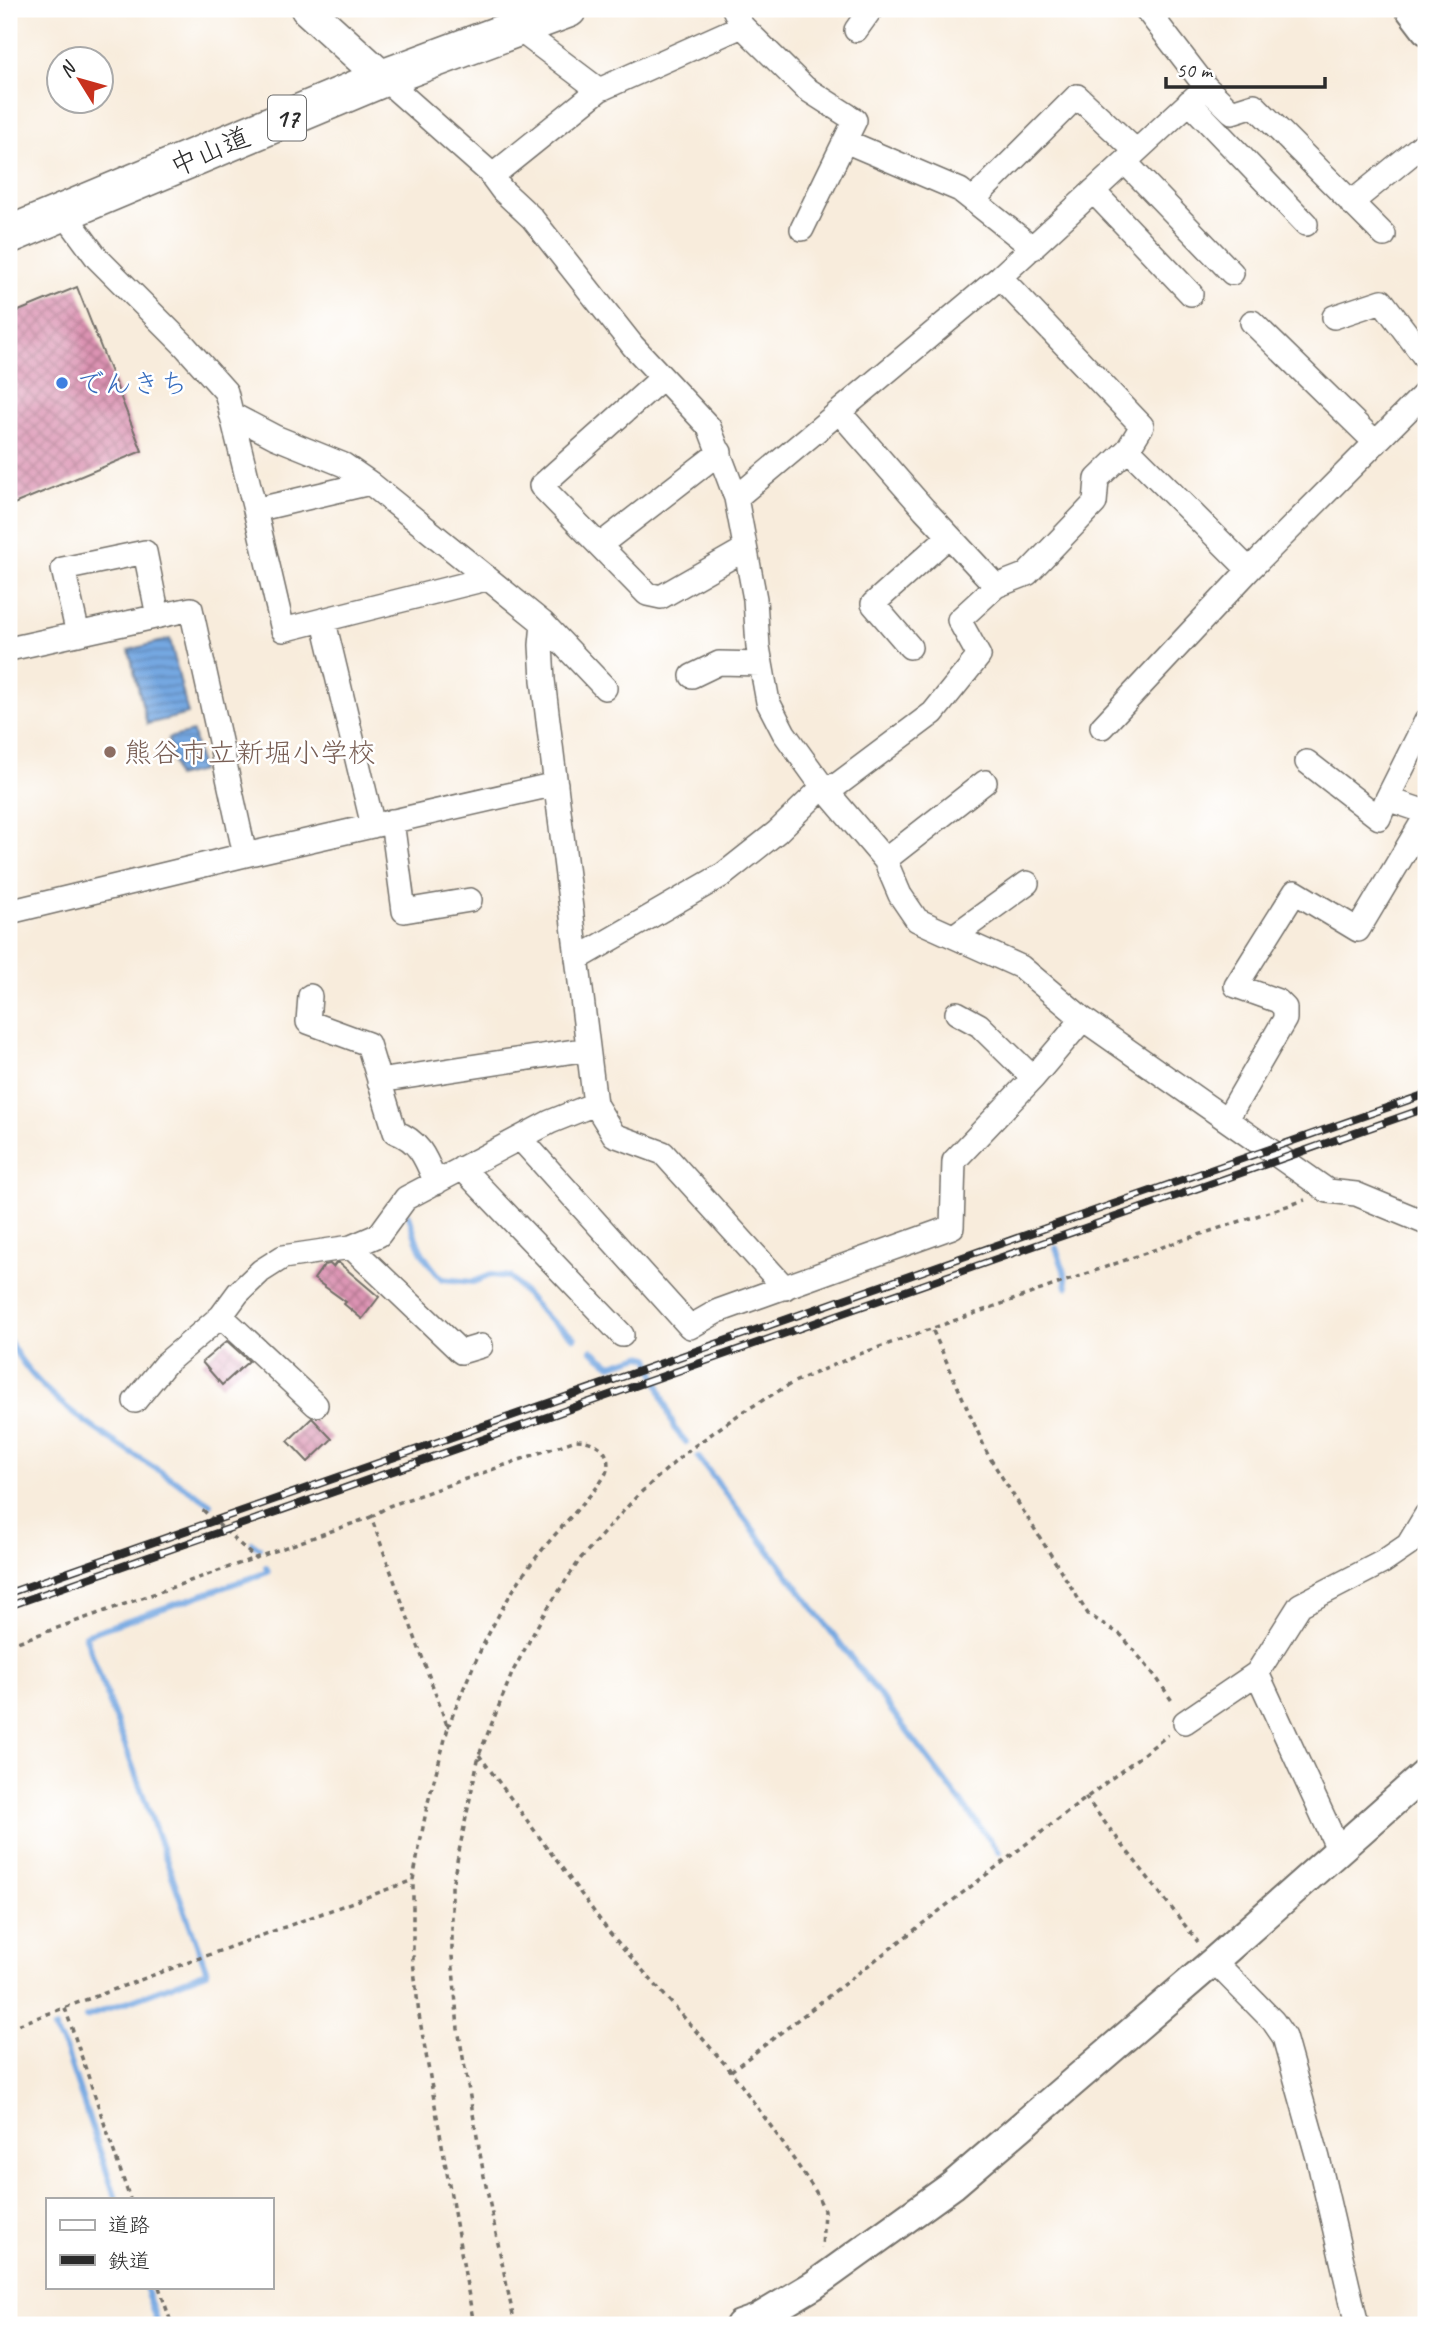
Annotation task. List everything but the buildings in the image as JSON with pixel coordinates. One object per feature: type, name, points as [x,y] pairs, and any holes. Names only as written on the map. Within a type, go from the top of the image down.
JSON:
[{"type":"highway","name":"中山道","points":[[14,225],[63,212],[383,78],[568,9]]},
{"type":"main road","points":[[307,9],[383,78]]},
{"type":"street","points":[[856,30],[872,9]]},
{"type":"street","points":[[1146,9],[1198,95],[1306,224]]},
{"type":"street","points":[[1410,9],[1426,30]]},
{"type":"street","points":[[492,176],[599,90],[738,18],[804,88],[855,120],[802,229]]},
{"type":"street","points":[[517,28],[599,90]]},
{"type":"street","points":[[383,78],[492,176],[502,190],[531,218],[607,315],[662,378],[709,426],[736,498],[755,599],[761,664],[768,702],[785,733],[823,787],[885,860],[900,895],[917,920],[1021,967],[1083,1019],[1328,1191],[1356,1194],[1426,1223]]},
{"type":"street","points":[[736,498],[1000,277],[1198,95]]},
{"type":"street","points":[[1198,95],[1232,113],[1254,105],[1384,235]]},
{"type":"street","points":[[973,200],[1076,96],[1232,273]]},
{"type":"street","points":[[845,141],[960,190],[1032,248]]},
{"type":"street","points":[[1352,203],[1426,142]]},
{"type":"street","points":[[1093,191],[1191,294]]},
{"type":"street","points":[[63,212],[97,258],[184,345],[226,392],[283,631],[486,579]]},
{"type":"street","points":[[577,959],[724,874],[778,832],[823,787],[837,785],[933,713],[979,656],[959,620],[996,586],[1027,574],[1095,503],[1097,479],[1128,449],[1142,426],[1000,277]]},
{"type":"street","points":[[1334,317],[1382,301],[1426,359]]},
{"type":"street","points":[[1252,321],[1376,443]]},
{"type":"street","points":[[662,378],[541,486],[647,594],[661,597],[745,549]]},
{"type":"street","points":[[1102,727],[1249,570],[1426,393]]},
{"type":"street","points":[[839,412],[996,586]]},
{"type":"street","points":[[231,414],[275,437],[344,465],[370,483],[543,623],[605,688]]},
{"type":"street","points":[[1128,449],[1249,570]]},
{"type":"street","points":[[600,545],[720,452]]},
{"type":"street","points":[[255,510],[370,483]]},
{"type":"street","points":[[910,647],[873,604],[949,536]]},
{"type":"street","points":[[78,634],[63,569],[145,552],[158,616]]},
{"type":"street","points":[[9,649],[191,609],[245,855]]},
{"type":"street","points":[[324,622],[382,823],[404,911],[470,900]]},
{"type":"street","points":[[543,623],[543,680],[595,1104],[614,1135],[663,1153],[785,1288]]},
{"type":"street","points":[[692,676],[719,663],[761,664]]},
{"type":"street","points":[[1307,762],[1379,818],[1426,722]]},
{"type":"street","points":[[885,860],[985,782]]},
{"type":"street","points":[[9,912],[556,784]]},
{"type":"street","points":[[1227,1119],[1285,1019],[1285,1008],[1278,1000],[1237,986],[1295,892],[1358,930],[1426,814],[1387,799]]},
{"type":"street","points":[[954,936],[1027,883]]},
{"type":"street","points":[[310,996],[308,1023],[368,1044],[395,1132],[408,1137],[422,1151],[436,1182]]},
{"type":"street","points":[[957,1013],[979,1026],[1033,1078]]},
{"type":"street","points":[[520,1138],[690,1327],[718,1311],[952,1227],[954,1161],[1033,1078],[1083,1019]]},
{"type":"street","points":[[379,1081],[588,1049]]},
{"type":"street","points":[[135,1401],[165,1364],[221,1316],[238,1293],[261,1271],[283,1257],[351,1247],[379,1235],[406,1198],[550,1122],[595,1104]]},
{"type":"street","points":[[462,1168],[622,1335]]},
{"type":"street","points":[[351,1247],[461,1352],[481,1346]]},
{"type":"street","points":[[221,1316],[316,1405]]},
{"type":"street","points":[[1185,1722],[1257,1673],[1300,1605],[1383,1562],[1408,1545],[1426,1515]]},
{"type":"street","points":[[1257,1673],[1339,1851]]},
{"type":"street","points":[[740,2325],[757,2319],[814,2285],[953,2185],[1426,1773]]},
{"type":"street","points":[[1213,1961],[1273,2021],[1284,2037],[1318,2158],[1357,2325]]},
{"type":"path","points":[[515,2325],[484,2176],[458,2029],[452,1956],[452,1885],[479,1755],[513,1671],[545,1612],[581,1558],[639,1495],[685,1452],[741,1413],[794,1382],[857,1355],[1328,1191]]},
{"type":"path","points":[[732,2071],[1185,1722],[1156,1676],[1121,1635],[1088,1614],[988,1455],[933,1330]]},
{"type":"path","points":[[9,1645],[371,1517],[389,1506],[576,1440],[590,1440],[601,1448],[606,1457],[607,1470],[599,1485],[520,1579],[469,1673],[448,1728],[427,1806],[413,1880],[413,1960],[419,2015],[474,2325]]},
{"type":"path","points":[[203,1510],[255,1558]]},
{"type":"path","points":[[371,1517],[448,1728]]},
{"type":"path","points":[[479,1755],[609,1932],[732,2071],[816,2192],[824,2210],[822,2262],[814,2285]]},
{"type":"path","points":[[1085,1797],[1213,1961]]},
{"type":"path","points":[[9,2028],[413,1880]]},
{"type":"path","points":[[65,2008],[130,2198]]},
{"type":"path","points":[[159,2288],[172,2325]]},
{"type":"water","points":[[170,639],[188,714],[147,724],[129,650]]},
{"type":"water","points":[[193,732],[201,771],[176,777],[168,738]]},
{"type":"waterway","points":[[409,1215],[421,1250],[442,1279],[473,1282],[491,1275],[510,1277],[547,1318],[575,1338]]},
{"type":"waterway","points":[[1056,1248],[1067,1287]]},
{"type":"waterway","points":[[9,1340],[25,1366],[71,1411],[210,1504]]},
{"type":"waterway","points":[[591,1350],[611,1365],[641,1356],[649,1358],[674,1428],[686,1442]]},
{"type":"waterway","points":[[698,1457],[999,1852]]},
{"type":"waterway","points":[[252,1543],[259,1548]]},
{"type":"waterway","points":[[86,2017],[207,1972],[85,1635],[268,1572],[266,1567]]},
{"type":"waterway","points":[[56,2028],[53,2029],[65,2048],[116,2198]]},
{"type":"waterway","points":[[145,2288],[158,2325]]},
{"type":"railway","points":[[9,1593],[1426,1094]]},
{"type":"railway","points":[[9,1606],[1426,1108]]},
{"type":"place","name":"でんきち","points":[[62,383]]},
{"type":"place","name":"熊谷市立新堀小学校","points":[[110,752]]}]
